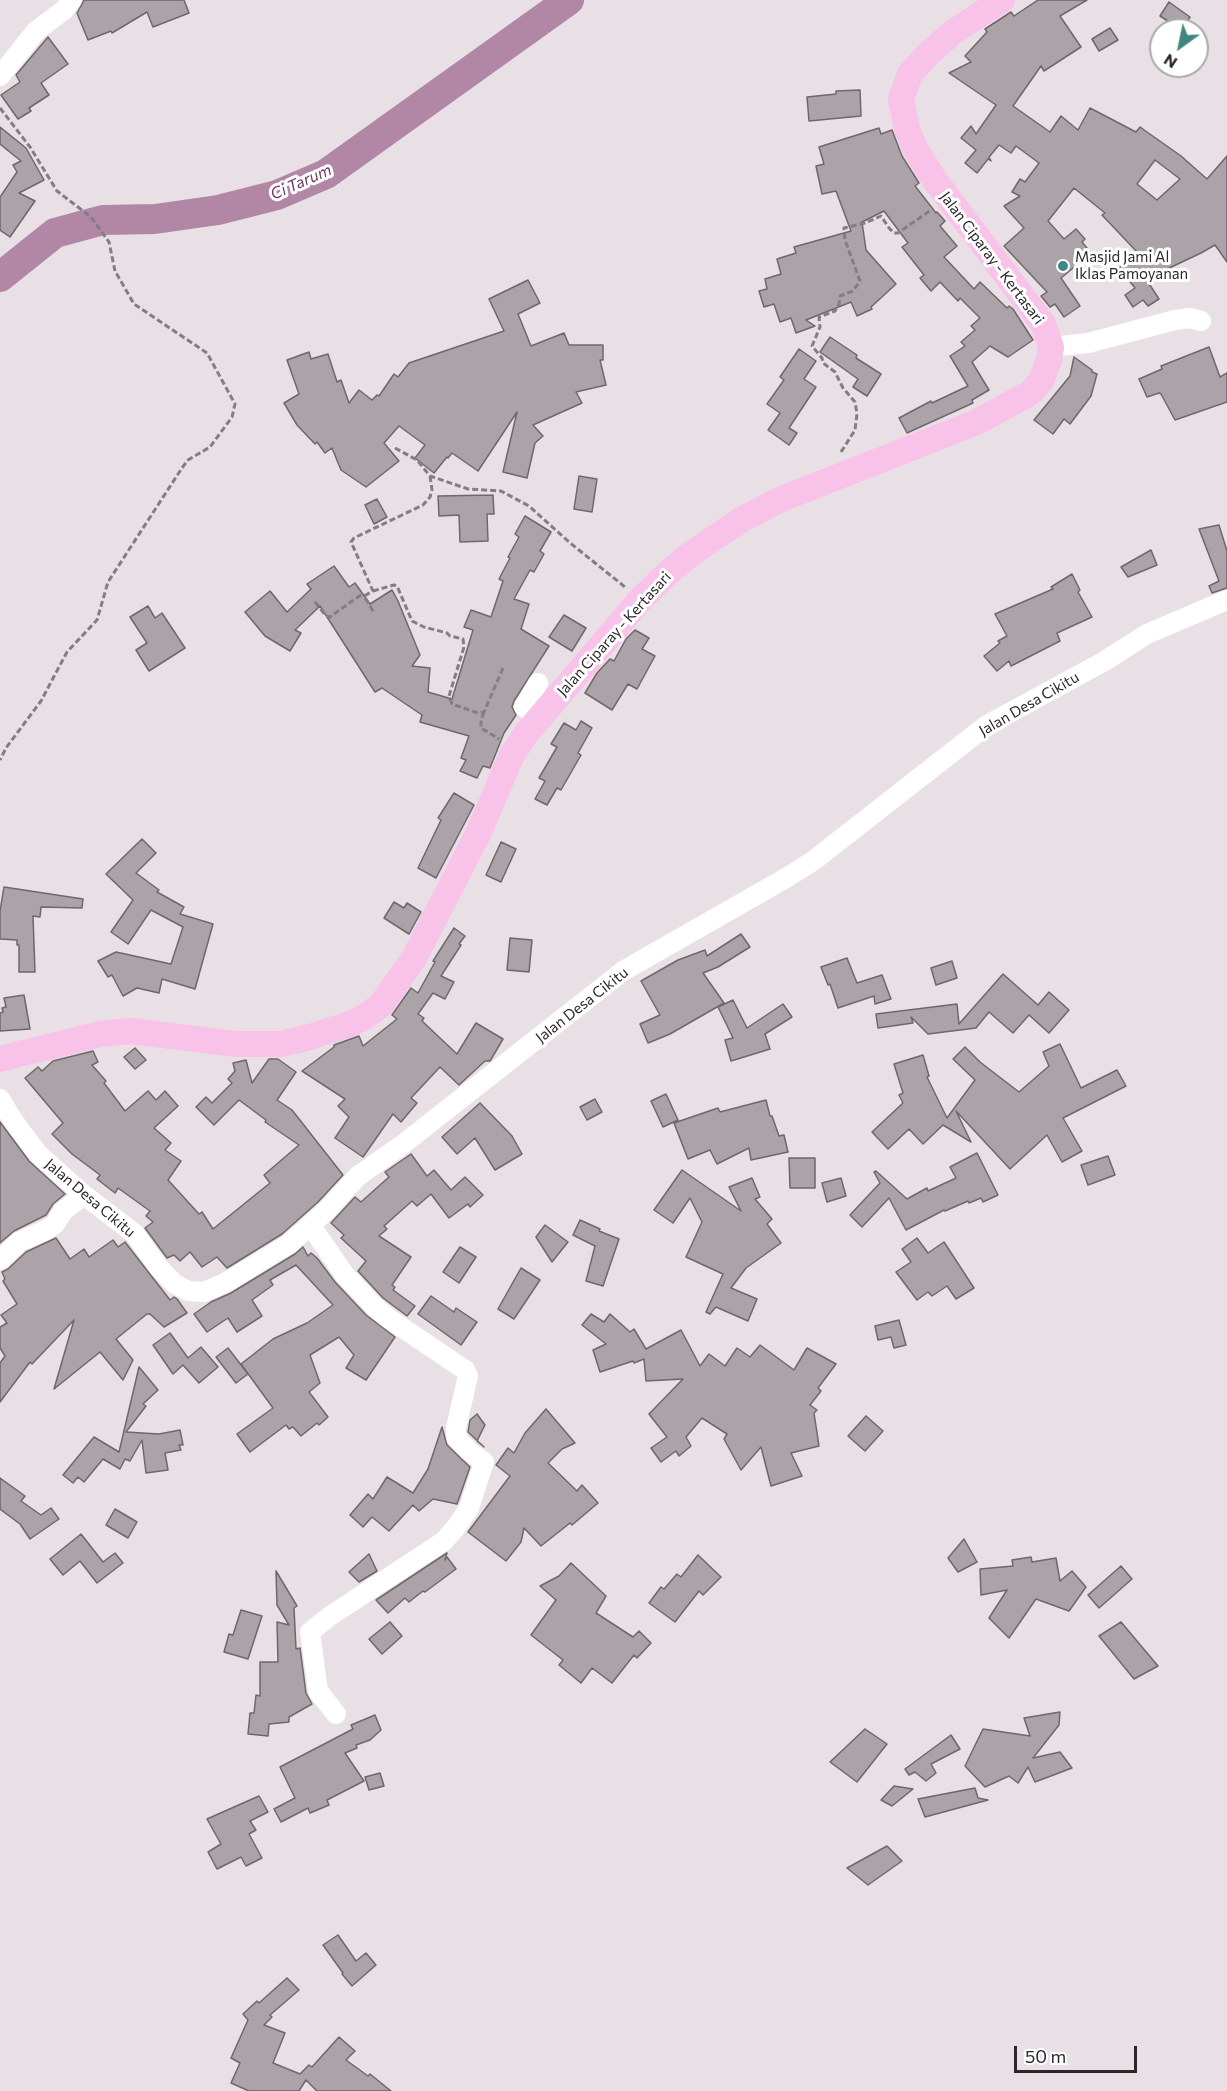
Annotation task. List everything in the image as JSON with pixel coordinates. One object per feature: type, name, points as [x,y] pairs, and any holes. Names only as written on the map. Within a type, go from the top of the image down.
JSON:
[{"type":"main road","name":"Jalan Ciparay - Kertasari","points":[[0,1059],[100,1034],[130,1031],[236,1044],[281,1044],[310,1037],[363,1018],[381,1005],[414,958],[479,832],[511,757],[538,718],[640,600],[688,556],[741,520],[779,500],[977,422],[1030,393],[1047,370],[1051,347],[1043,324],[948,200],[916,150],[907,129],[901,99],[910,74],[928,54],[952,33],[1002,0]]},
{"type":"street","points":[[0,76],[36,31],[64,10],[72,0]]},
{"type":"street","points":[[1051,347],[1088,343],[1183,319],[1201,321]]},
{"type":"street","name":"Jalan Desa Cikitu","points":[[0,1099],[38,1154],[84,1195],[135,1234],[159,1268],[175,1284],[188,1291],[204,1292],[267,1259],[289,1244],[311,1226],[358,1176],[623,972],[813,861],[987,725],[1103,662],[1146,634],[1227,600]]},
{"type":"street","points":[[538,683],[524,707],[538,718]]},
{"type":"street","points":[[0,1260],[19,1242],[55,1224],[63,1211],[84,1195]]},
{"type":"street","points":[[311,1226],[344,1274],[375,1307],[465,1370],[468,1376],[456,1437],[484,1462],[469,1508],[444,1541],[330,1616],[310,1632],[318,1691],[336,1714]]},
{"type":"path","points":[[0,108],[30,147],[57,191],[91,217],[109,242],[115,272],[130,298],[141,310],[207,353],[233,396],[235,410],[210,447],[188,460],[182,468],[108,582],[97,620],[67,652],[41,701],[6,748],[0,760]]},
{"type":"path","points":[[838,457],[855,430],[857,414],[855,402],[843,388],[835,372],[823,363],[822,358],[812,346],[820,327],[819,317],[835,310],[840,296],[853,291],[860,281],[845,240],[844,228],[881,216],[894,233],[898,233],[948,200]]},
{"type":"path","points":[[373,591],[351,542],[354,538],[423,505],[430,497],[432,490],[430,476],[417,460],[395,448]]},
{"type":"path","points":[[430,476],[468,489],[501,491],[529,506],[640,600]]},
{"type":"path","points":[[315,602],[326,616],[330,617],[361,595],[397,586],[412,621],[463,639],[464,647],[450,696],[452,704],[478,713],[484,712]]},
{"type":"path","points":[[364,596],[372,610]]},
{"type":"path","points":[[495,737],[481,728],[481,720],[503,668]]},
{"type":"building","points":[[84,0],[184,0],[189,13],[153,27],[147,12],[112,33],[111,31],[88,40],[77,13]]},
{"type":"building","points":[[1038,0],[1087,0],[1060,16],[1081,47],[1044,71],[1041,66],[1013,106],[1050,132],[1061,116],[1078,130],[1090,108],[1136,132],[1140,127],[1181,156],[1207,179],[1227,156],[1227,262],[1215,245],[1146,279],[1159,299],[1148,306],[1143,300],[1133,307],[1125,295],[1135,288],[1119,268],[1138,253],[1102,215],[1105,213],[1074,188],[1048,221],[1064,239],[1076,229],[1085,239],[1082,242],[1091,253],[1061,278],[1080,306],[1064,317],[1055,304],[1050,307],[1041,296],[1047,292],[1004,246],[1024,228],[1004,206],[1020,196],[1012,192],[1020,179],[1025,182],[1039,163],[1016,146],[1011,153],[999,145],[989,157],[991,161],[988,159],[977,173],[965,163],[976,150],[961,138],[971,126],[976,134],[996,105],[949,73],[971,62],[965,56],[987,32],[985,29],[1011,12],[1014,16]],"holes":[[[1155,160],[1180,179],[1157,200],[1137,184]]]},
{"type":"building","points":[[1169,2],[1190,17],[1163,18],[1160,16]]},
{"type":"building","points":[[1110,28],[1118,40],[1099,51],[1092,39]]},
{"type":"building","points":[[48,37],[68,64],[41,83],[49,95],[29,108],[31,111],[18,119],[1,95],[20,82],[16,75]]},
{"type":"building","points":[[860,90],[861,116],[809,121],[807,97],[836,94],[836,91]]},
{"type":"building","points":[[0,127],[26,148],[44,180],[19,193],[35,201],[10,237],[0,230],[0,197],[17,172],[13,165],[21,161],[0,144]]},
{"type":"building","points":[[879,128],[881,134],[892,130],[902,156],[919,183],[915,186],[945,221],[940,226],[957,246],[944,257],[974,289],[980,282],[1007,308],[1009,306],[1013,309],[1033,340],[1008,357],[990,346],[972,362],[989,390],[972,400],[973,403],[907,433],[899,418],[931,401],[932,403],[968,386],[950,356],[965,346],[961,342],[975,330],[971,326],[980,318],[960,298],[958,301],[940,282],[931,291],[920,278],[924,275],[902,247],[908,243],[884,211],[862,222],[866,250],[896,284],[871,307],[872,309],[857,316],[851,302],[806,320],[815,326],[796,333],[791,318],[780,322],[774,304],[764,307],[759,291],[767,289],[765,279],[781,274],[777,259],[796,253],[794,247],[851,231],[836,191],[822,194],[816,166],[824,164],[819,147]]},
{"type":"building","points":[[528,280],[540,303],[518,314],[531,346],[564,333],[569,345],[603,345],[603,360],[600,360],[606,385],[576,392],[582,403],[533,425],[543,436],[535,443],[527,478],[503,472],[517,412],[478,471],[452,453],[434,473],[415,458],[425,445],[399,426],[384,443],[399,461],[366,487],[341,470],[332,448],[325,453],[317,442],[315,444],[297,425],[284,403],[299,394],[287,360],[309,352],[311,359],[328,354],[337,382],[341,380],[349,403],[359,390],[372,400],[377,395],[379,396],[394,374],[398,377],[409,363],[504,331],[489,299]]},
{"type":"building","points":[[830,337],[881,374],[867,396],[853,387],[858,379],[820,352]]},
{"type":"building","points":[[1209,347],[1220,377],[1227,373],[1227,402],[1175,420],[1161,394],[1147,397],[1139,379],[1162,369],[1161,366]]},
{"type":"building","points":[[799,349],[816,361],[804,379],[816,387],[789,428],[797,433],[789,445],[768,430],[780,413],[767,404],[784,380],[780,377]]},
{"type":"building","points":[[1074,357],[1097,374],[1091,396],[1070,424],[1064,419],[1053,434],[1034,420],[1070,376]]},
{"type":"building","points":[[579,476],[597,479],[592,512],[574,509]]},
{"type":"building","points":[[493,495],[494,514],[487,514],[488,541],[460,542],[459,515],[439,516],[438,496]]},
{"type":"building","points":[[377,499],[387,517],[374,524],[365,505]]},
{"type":"building","points":[[525,516],[551,532],[540,551],[544,554],[534,572],[530,570],[514,599],[529,604],[521,629],[549,646],[514,701],[512,707],[516,715],[504,733],[490,768],[483,766],[477,778],[460,771],[466,760],[461,758],[469,736],[420,722],[422,715],[382,688],[375,692],[320,606],[295,630],[301,633],[290,651],[265,636],[245,612],[270,591],[287,612],[311,589],[307,584],[334,566],[349,587],[355,583],[370,604],[392,590],[420,655],[412,666],[430,668],[428,692],[452,699],[473,630],[464,627],[471,610],[491,617],[503,581],[499,579],[519,537],[515,534]]},
{"type":"building","points":[[1219,525],[1227,551],[1227,588],[1212,593],[1209,586],[1219,581],[1199,529]]},
{"type":"building","points":[[1151,550],[1157,565],[1128,577],[1121,567]]},
{"type":"building","points":[[1072,574],[1080,590],[1078,592],[1092,617],[1057,633],[1060,641],[1011,666],[1009,661],[997,671],[984,656],[1000,643],[998,641],[1007,636],[995,614],[1053,589],[1051,587]]},
{"type":"building","points":[[148,606],[155,618],[162,613],[185,648],[149,671],[136,650],[147,643],[130,617]]},
{"type":"building","points":[[564,615],[586,628],[572,651],[549,637]]},
{"type":"building","points":[[635,630],[649,638],[642,649],[655,656],[637,689],[628,684],[612,710],[585,693],[597,673],[610,659],[614,661],[626,639]]},
{"type":"building","points":[[581,721],[592,728],[578,753],[581,755],[561,790],[557,788],[547,805],[535,799],[545,781],[539,778],[557,747],[551,744],[564,723],[576,730]]},
{"type":"building","points":[[454,793],[474,805],[436,878],[418,868],[441,820],[438,818]]},
{"type":"building","points":[[142,839],[156,853],[136,873],[159,890],[157,892],[184,907],[180,914],[213,924],[195,989],[162,979],[159,993],[137,988],[123,996],[112,975],[108,977],[98,961],[116,952],[171,964],[183,927],[151,910],[128,944],[111,932],[133,900],[106,874]]},
{"type":"building","points":[[501,842],[516,849],[501,882],[486,875]]},
{"type":"building","points":[[4,887],[83,899],[82,908],[41,907],[40,917],[33,916],[35,972],[19,972],[17,940],[0,939],[0,911]]},
{"type":"building","points":[[394,902],[404,908],[407,903],[421,912],[409,934],[384,918]]},
{"type":"building","points":[[454,928],[465,936],[441,976],[454,982],[445,999],[433,993],[418,1014],[424,1018],[422,1021],[457,1054],[476,1023],[503,1039],[490,1061],[485,1061],[459,1085],[440,1067],[411,1098],[417,1103],[401,1122],[393,1114],[363,1157],[335,1138],[349,1117],[338,1106],[345,1099],[302,1071],[334,1045],[359,1036],[363,1046],[397,1019],[392,1015],[411,988],[418,993],[435,962],[433,961]]},
{"type":"building","points":[[741,934],[750,947],[718,967],[703,973],[724,1003],[670,1034],[648,1043],[640,1024],[660,1015],[641,981],[678,960],[705,950],[707,956]]},
{"type":"building","points":[[510,938],[532,940],[529,972],[507,970]]},
{"type":"building","points":[[847,958],[857,983],[882,975],[891,999],[875,1004],[874,996],[838,1008],[830,984],[828,985],[821,967]]},
{"type":"building","points":[[952,961],[957,978],[936,985],[931,968]]},
{"type":"building","points":[[1003,974],[1038,1005],[1049,992],[1069,1010],[1049,1033],[1029,1015],[1013,1033],[989,1012],[976,1028],[928,1034],[911,1017],[913,1023],[878,1028],[876,1014],[957,1004],[959,1024]]},
{"type":"building","points":[[24,995],[30,1029],[0,1031],[0,1013],[3,1012],[2,1008],[6,1007],[4,998]]},
{"type":"building","points":[[733,1000],[747,1028],[783,1004],[792,1017],[765,1034],[770,1049],[731,1061],[725,1040],[733,1038],[718,1007]]},
{"type":"building","points":[[1060,1044],[1081,1088],[1117,1070],[1126,1086],[1063,1118],[1082,1151],[1062,1162],[1047,1135],[1010,1169],[956,1111],[971,1142],[943,1125],[923,1144],[909,1129],[888,1149],[872,1132],[903,1103],[899,1095],[903,1093],[894,1064],[923,1055],[929,1076],[927,1077],[947,1118],[975,1080],[953,1059],[965,1047],[980,1062],[1019,1092],[1049,1066],[1043,1052]]},
{"type":"building","points":[[135,1048],[146,1060],[135,1069],[124,1057]]},
{"type":"building","points":[[93,1051],[98,1062],[92,1065],[106,1081],[104,1083],[125,1111],[148,1091],[156,1100],[165,1091],[178,1106],[154,1128],[171,1143],[165,1150],[181,1161],[168,1180],[199,1214],[202,1212],[213,1229],[270,1183],[264,1175],[299,1145],[265,1122],[266,1120],[239,1100],[214,1125],[196,1107],[206,1097],[212,1103],[232,1083],[228,1079],[235,1071],[233,1063],[246,1060],[252,1083],[269,1059],[278,1059],[296,1072],[277,1100],[292,1110],[343,1175],[318,1202],[282,1234],[227,1268],[217,1257],[202,1267],[190,1252],[180,1261],[174,1255],[167,1258],[145,1228],[153,1222],[146,1216],[150,1211],[118,1188],[115,1193],[97,1179],[100,1175],[72,1154],[52,1134],[63,1123],[25,1078],[38,1067],[42,1071],[53,1061]]},
{"type":"building","points":[[666,1094],[678,1120],[663,1127],[651,1101]]},
{"type":"building","points":[[595,1099],[602,1112],[587,1120],[580,1107]]},
{"type":"building","points":[[766,1100],[779,1136],[784,1135],[788,1152],[751,1160],[749,1148],[717,1164],[710,1150],[688,1159],[674,1123],[718,1108],[720,1112]]},
{"type":"building","points":[[480,1103],[512,1136],[522,1154],[495,1170],[475,1138],[457,1154],[442,1137]]},
{"type":"building","points":[[0,1122],[29,1161],[65,1194],[53,1204],[46,1215],[14,1231],[0,1243]]},
{"type":"building","points":[[977,1153],[998,1195],[983,1202],[981,1198],[944,1210],[906,1230],[889,1198],[862,1227],[850,1215],[880,1183],[874,1172],[876,1171],[907,1199],[927,1188],[928,1191],[956,1178],[950,1167]]},
{"type":"building","points":[[411,1154],[427,1176],[434,1170],[451,1190],[465,1177],[483,1195],[470,1207],[468,1204],[449,1218],[431,1194],[417,1206],[412,1201],[384,1226],[387,1229],[379,1236],[411,1257],[392,1285],[395,1287],[393,1290],[415,1306],[407,1316],[383,1298],[358,1271],[366,1261],[341,1238],[344,1235],[331,1223],[355,1197],[361,1202],[389,1177],[385,1172]]},
{"type":"building","points":[[1108,1156],[1115,1175],[1088,1185],[1081,1165]]},
{"type":"building","points":[[789,1158],[815,1158],[815,1188],[790,1188]]},
{"type":"building","points":[[682,1170],[741,1211],[729,1187],[752,1178],[760,1197],[755,1199],[772,1219],[767,1224],[781,1243],[746,1268],[731,1288],[757,1299],[748,1321],[716,1307],[710,1314],[706,1312],[723,1274],[686,1257],[702,1222],[690,1198],[673,1223],[654,1210]]},
{"type":"building","points":[[841,1178],[846,1196],[827,1202],[822,1183]]},
{"type":"building","points":[[580,1220],[619,1239],[603,1286],[586,1281],[595,1246],[573,1235]]},
{"type":"building","points":[[545,1225],[568,1242],[552,1262],[536,1237]]},
{"type":"building","points":[[56,1238],[70,1259],[84,1249],[89,1257],[113,1240],[118,1247],[125,1242],[170,1300],[174,1297],[177,1299],[187,1313],[164,1327],[150,1314],[147,1314],[116,1339],[133,1360],[123,1380],[100,1352],[54,1389],[74,1320],[32,1364],[30,1362],[0,1402],[0,1363],[5,1356],[0,1348],[0,1327],[7,1323],[1,1315],[17,1304],[3,1281],[5,1279],[2,1272],[26,1252]]},
{"type":"building","points":[[917,1238],[928,1253],[944,1242],[974,1288],[956,1299],[947,1286],[932,1296],[928,1292],[917,1300],[896,1272],[911,1262],[902,1249]]},
{"type":"building","points":[[303,1247],[308,1256],[311,1253],[317,1258],[335,1282],[366,1315],[395,1337],[366,1380],[346,1368],[354,1355],[339,1337],[310,1355],[320,1383],[309,1392],[328,1417],[301,1436],[293,1427],[289,1429],[286,1425],[250,1452],[237,1434],[273,1408],[241,1364],[273,1339],[307,1323],[333,1305],[296,1265],[270,1280],[273,1285],[252,1300],[262,1316],[237,1332],[228,1318],[207,1332],[194,1314]]},
{"type":"building","points":[[460,1247],[476,1257],[459,1283],[443,1272]]},
{"type":"building","points":[[521,1268],[540,1280],[514,1319],[498,1309]]},
{"type":"building","points":[[431,1296],[454,1312],[456,1308],[477,1322],[461,1345],[418,1314]]},
{"type":"building","points":[[591,1314],[604,1322],[610,1314],[630,1332],[634,1329],[646,1349],[681,1330],[700,1366],[709,1354],[725,1366],[737,1348],[750,1357],[760,1345],[794,1370],[807,1348],[836,1364],[818,1388],[821,1391],[810,1405],[817,1410],[814,1413],[819,1446],[791,1453],[802,1476],[771,1486],[761,1447],[741,1470],[724,1439],[727,1434],[702,1418],[686,1437],[691,1446],[679,1456],[676,1451],[661,1462],[651,1448],[667,1437],[649,1414],[683,1379],[646,1381],[644,1359],[600,1372],[593,1350],[606,1344],[582,1325]]},
{"type":"building","points":[[899,1320],[906,1345],[894,1348],[891,1337],[878,1340],[875,1326]]},
{"type":"building","points":[[170,1333],[188,1358],[201,1347],[218,1367],[199,1383],[183,1365],[173,1374],[153,1345]]},
{"type":"building","points":[[228,1348],[248,1374],[236,1383],[216,1357]]},
{"type":"building","points":[[139,1367],[158,1390],[143,1404],[146,1406],[126,1432],[159,1434],[180,1430],[183,1445],[179,1445],[181,1450],[165,1453],[168,1470],[146,1473],[142,1440],[130,1461],[125,1459],[120,1469],[103,1459],[84,1482],[78,1477],[73,1483],[63,1475],[94,1437],[119,1452]]},
{"type":"building","points":[[546,1409],[575,1443],[562,1449],[548,1463],[577,1491],[582,1485],[598,1503],[572,1525],[570,1523],[541,1546],[524,1528],[521,1542],[506,1561],[468,1532],[510,1476],[496,1465],[508,1448],[514,1453],[525,1433]]},
{"type":"building","points":[[477,1414],[485,1425],[477,1441],[468,1432],[470,1420]]},
{"type":"building","points":[[866,1416],[883,1431],[865,1451],[848,1436]]},
{"type":"building","points":[[442,1427],[447,1445],[470,1467],[457,1504],[433,1499],[419,1511],[413,1505],[389,1531],[372,1517],[363,1527],[350,1515],[368,1494],[373,1499],[387,1477],[413,1493],[428,1469]]},
{"type":"building","points":[[0,1478],[25,1496],[21,1501],[41,1515],[51,1508],[59,1519],[30,1539],[20,1524],[0,1509]]},
{"type":"building","points":[[115,1509],[137,1522],[128,1538],[106,1525]]},
{"type":"building","points":[[81,1534],[103,1562],[115,1553],[123,1563],[97,1583],[80,1561],[63,1575],[50,1559]]},
{"type":"building","points":[[964,1539],[977,1562],[958,1572],[948,1558]]},
{"type":"building","points":[[447,1553],[445,1560],[447,1557],[456,1569],[425,1592],[423,1591],[409,1602],[405,1598],[388,1613],[376,1600]]},
{"type":"building","points":[[369,1554],[377,1571],[359,1582],[349,1572]]},
{"type":"building","points":[[698,1555],[721,1577],[703,1595],[699,1591],[675,1622],[649,1603],[661,1587],[664,1589],[677,1574],[681,1577]]},
{"type":"building","points":[[1031,1557],[1032,1562],[1056,1558],[1060,1581],[1072,1571],[1086,1587],[1069,1611],[1036,1599],[1009,1638],[989,1618],[1007,1590],[981,1595],[980,1569],[1013,1566],[1012,1560]]},
{"type":"building","points":[[571,1563],[606,1596],[596,1613],[633,1637],[639,1631],[651,1643],[637,1658],[634,1655],[612,1683],[592,1668],[581,1683],[559,1665],[563,1660],[531,1635],[556,1600],[540,1586],[559,1576]]},
{"type":"building","points":[[1121,1566],[1132,1579],[1099,1608],[1088,1595]]},
{"type":"building","points":[[276,1571],[297,1606],[294,1608],[296,1649],[300,1648],[306,1693],[312,1704],[289,1717],[289,1722],[269,1724],[268,1736],[248,1734],[250,1713],[254,1713],[256,1695],[260,1696],[260,1662],[278,1662],[277,1622],[289,1625],[277,1605]]},
{"type":"building","points":[[241,1610],[262,1616],[248,1659],[224,1652],[229,1634],[233,1635]]},
{"type":"building","points":[[390,1622],[402,1636],[382,1654],[369,1639]]},
{"type":"building","points":[[1121,1622],[1158,1666],[1134,1679],[1099,1636]]},
{"type":"building","points":[[1060,1712],[1059,1725],[1033,1758],[1060,1752],[1072,1768],[1035,1782],[1028,1767],[1018,1783],[1009,1776],[985,1787],[965,1766],[983,1729],[1030,1736],[1024,1718]]},
{"type":"building","points":[[375,1715],[381,1730],[370,1740],[356,1745],[357,1748],[345,1753],[364,1781],[327,1800],[329,1805],[310,1813],[308,1808],[281,1822],[274,1809],[295,1798],[280,1767],[353,1729],[351,1725]]},
{"type":"building","points":[[865,1729],[887,1744],[857,1782],[830,1762]]},
{"type":"building","points":[[951,1735],[960,1749],[931,1764],[936,1773],[926,1781],[915,1772],[909,1775],[905,1769]]},
{"type":"building","points":[[380,1773],[384,1786],[369,1790],[365,1777]]},
{"type":"building","points":[[894,1786],[913,1789],[892,1806],[881,1800]]},
{"type":"building","points":[[975,1788],[978,1798],[988,1800],[925,1817],[918,1799]]},
{"type":"building","points":[[259,1796],[268,1812],[250,1821],[256,1830],[249,1834],[262,1858],[246,1866],[241,1857],[217,1869],[208,1852],[221,1844],[207,1819]]},
{"type":"building","points":[[887,1846],[902,1861],[868,1885],[847,1868]]},
{"type":"building","points":[[338,1935],[356,1961],[366,1953],[376,1965],[352,1986],[323,1945]]},
{"type":"building","points":[[287,1978],[299,1990],[270,2015],[272,2017],[264,2025],[285,2033],[273,2063],[300,2074],[309,2065],[312,2067],[339,2037],[355,2051],[346,2060],[368,2076],[370,2074],[391,2091],[317,2091],[306,2080],[299,2091],[249,2091],[231,2083],[240,2063],[231,2058],[248,2020],[243,2014]]},
{"type":"waterway","name":"Ci Tarum","points":[[0,277],[55,233],[103,220],[155,219],[218,210],[277,195],[326,174],[569,0]]},
{"type":"place","name":"Masjid Jami Al Iklas Pamoyanan","points":[[1063,266]]}]
